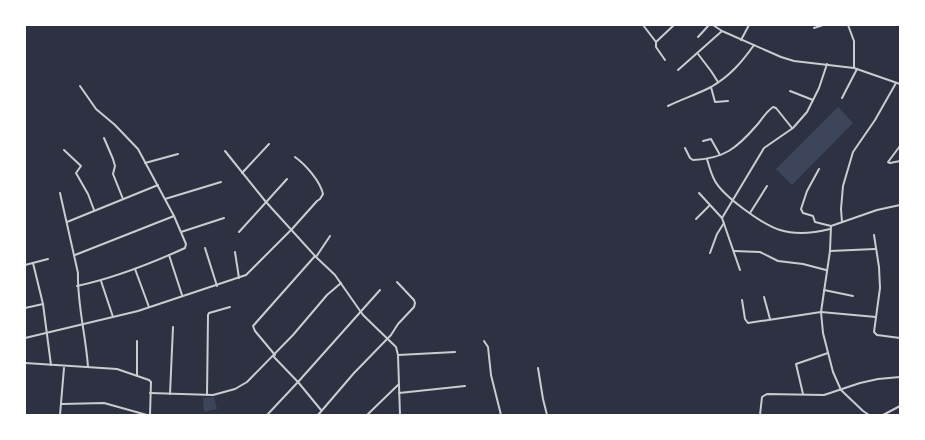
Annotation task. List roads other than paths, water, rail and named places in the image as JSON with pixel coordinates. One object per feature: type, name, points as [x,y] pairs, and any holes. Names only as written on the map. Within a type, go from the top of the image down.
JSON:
[{"type":"street","points":[[643,25],[656,42],[656,47],[665,60]]},
{"type":"street","points":[[656,42],[674,25]]},
{"type":"street","points":[[698,37],[709,25]]},
{"type":"street","points":[[713,25],[754,46],[794,61],[856,68],[899,83],[853,152],[843,186],[842,222]]},
{"type":"street","points":[[741,40],[748,25]]},
{"type":"street","points":[[814,28],[823,25]]},
{"type":"street","points":[[842,98],[856,68],[854,41],[848,25]]},
{"type":"street","points":[[678,70],[722,31]]},
{"type":"street","points":[[668,106],[711,87],[731,73],[754,46]]},
{"type":"street","points":[[698,54],[718,82]]},
{"type":"street","points":[[722,218],[764,148],[800,122],[814,100],[827,64]]},
{"type":"street","points":[[77,286],[100,281],[169,255],[186,246],[174,216],[138,149],[115,125],[96,109],[80,86]]},
{"type":"street","points":[[711,87],[715,102],[728,101]]},
{"type":"street","points":[[790,91],[814,100]]},
{"type":"street","points":[[685,148],[693,160],[720,156],[733,150],[773,107],[776,108],[792,128]]},
{"type":"street","points":[[104,138],[113,159],[113,174],[123,199]]},
{"type":"street","points":[[703,140],[711,139],[720,156]]},
{"type":"street","points":[[242,173],[269,144]]},
{"type":"street","points":[[900,146],[888,162],[900,161]]},
{"type":"street","points":[[64,150],[81,166],[76,174],[94,210]]},
{"type":"street","points":[[225,152],[266,202],[341,283],[361,311],[396,347],[398,355],[400,415]]},
{"type":"street","points":[[146,163],[178,154]]},
{"type":"street","points":[[25,338],[149,307],[246,276],[323,194],[322,188],[302,162],[295,158]]},
{"type":"street","points":[[707,159],[715,182],[721,190],[750,213],[778,229],[814,233],[830,229]]},
{"type":"street","points":[[819,168],[806,191],[801,212],[813,216],[815,222],[831,226],[878,210],[900,205]]},
{"type":"street","points":[[239,232],[287,179]]},
{"type":"street","points":[[165,199],[221,182]]},
{"type":"street","points":[[67,222],[158,185]]},
{"type":"street","points":[[750,213],[767,186]]},
{"type":"street","points":[[60,193],[78,274],[77,286],[84,324],[88,367]]},
{"type":"street","points":[[699,193],[722,218],[740,270]]},
{"type":"street","points":[[696,218],[709,206]]},
{"type":"street","points":[[74,255],[174,216]]},
{"type":"street","points":[[181,232],[224,218]]},
{"type":"street","points":[[710,252],[717,234],[724,224]]},
{"type":"street","points":[[831,226],[832,238],[821,312],[823,333],[833,372],[841,390],[863,411],[870,415]]},
{"type":"street","points":[[874,235],[880,288],[875,334],[900,338]]},
{"type":"street","points":[[321,410],[274,356],[253,326],[315,256],[330,236]]},
{"type":"street","points":[[205,248],[216,286]]},
{"type":"street","points":[[830,251],[876,249]]},
{"type":"street","points":[[734,251],[760,252],[778,261],[803,264],[827,270]]},
{"type":"street","points":[[235,252],[239,278]]},
{"type":"street","points":[[169,255],[182,296]]},
{"type":"street","points":[[25,265],[48,260]]},
{"type":"street","points":[[33,263],[48,332],[51,365]]},
{"type":"street","points":[[134,268],[149,307]]},
{"type":"street","points":[[100,281],[113,317]]},
{"type":"street","points":[[318,415],[354,373],[388,339],[398,324],[414,307],[415,303],[397,282]]},
{"type":"street","points":[[150,393],[207,395],[235,389],[251,380],[341,283]]},
{"type":"street","points":[[267,415],[380,290]]},
{"type":"street","points":[[824,290],[853,296]]},
{"type":"street","points":[[764,298],[770,319]]},
{"type":"street","points":[[742,300],[746,322],[754,323],[821,312],[876,317]]},
{"type":"street","points":[[25,308],[43,304]]},
{"type":"street","points":[[207,395],[208,314],[230,307]]},
{"type":"street","points":[[170,394],[173,327]]},
{"type":"street","points":[[137,341],[137,375]]},
{"type":"street","points":[[484,342],[488,347],[491,375],[501,415]]},
{"type":"street","points":[[398,355],[455,352]]},
{"type":"street","points":[[803,394],[796,364],[828,353]]},
{"type":"street","points":[[25,363],[117,369],[137,375],[150,381],[150,415]]},
{"type":"street","points":[[60,415],[64,366]]},
{"type":"street","points":[[538,368],[547,415]]},
{"type":"street","points":[[760,415],[763,395],[824,395],[878,379],[900,377]]},
{"type":"street","points":[[367,415],[399,384]]},
{"type":"street","points":[[399,393],[465,386]]},
{"type":"street","points":[[62,404],[104,403],[147,415]]},
{"type":"street","points":[[883,415],[900,406]]},
{"type":"street","points":[[858,415],[863,411]]}]
